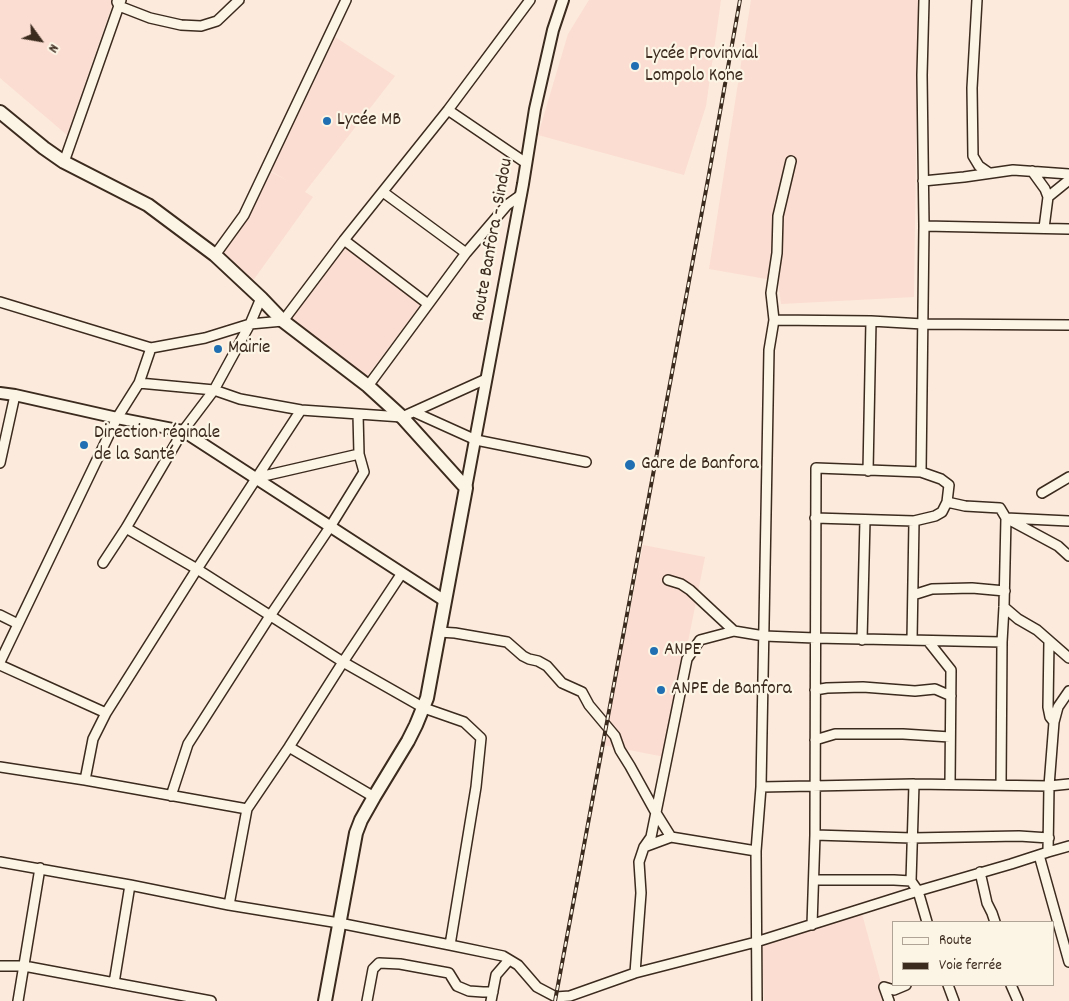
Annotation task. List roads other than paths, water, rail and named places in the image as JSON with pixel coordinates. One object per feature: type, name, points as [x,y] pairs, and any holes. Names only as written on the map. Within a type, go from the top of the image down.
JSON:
[{"type":"highway","points":[[0,112],[64,162],[148,205],[215,255],[284,321],[408,415],[466,488],[427,698],[408,741],[374,797],[356,833],[325,1001]]},
{"type":"main road","name":"Route Banfora - Sindou","points":[[466,488],[521,195],[540,82],[553,30],[563,0]]},
{"type":"main road","points":[[0,394],[183,431],[445,601]]},
{"type":"street","points":[[64,162],[118,2],[150,18],[181,25],[201,26],[217,21],[239,0]]},
{"type":"street","points":[[215,255],[244,215],[346,0]]},
{"type":"street","points":[[0,302],[151,348],[205,338],[250,324],[284,321],[344,240],[448,110],[530,0]]},
{"type":"street","points":[[921,472],[924,324],[922,75],[924,0]]},
{"type":"street","points":[[977,0],[972,88],[973,156],[979,166],[989,173]]},
{"type":"street","points":[[448,110],[526,162]]},
{"type":"street","points":[[757,1001],[756,851],[761,787],[769,350],[774,320],[771,293],[777,253],[778,216],[791,161]]},
{"type":"street","points":[[923,181],[1011,170],[1069,174]]},
{"type":"street","points":[[1032,171],[1045,189],[1048,197],[1044,228]]},
{"type":"street","points":[[1048,197],[1069,180]]},
{"type":"street","points":[[383,192],[466,253]]},
{"type":"street","points":[[368,386],[466,253],[507,205],[521,195]]},
{"type":"street","points":[[924,226],[1069,229]]},
{"type":"street","points":[[344,240],[428,304]]},
{"type":"street","points":[[104,563],[183,431],[214,390],[250,324],[261,298]]},
{"type":"street","points":[[774,320],[1069,325]]},
{"type":"street","points":[[868,471],[871,321]]},
{"type":"street","points":[[0,662],[117,418],[139,383],[151,348]]},
{"type":"street","points":[[408,415],[486,379]]},
{"type":"street","points":[[139,383],[214,390],[240,400],[301,410],[408,415],[476,440],[586,462]]},
{"type":"street","points":[[0,463],[15,396]]},
{"type":"street","points":[[85,780],[93,739],[106,713],[255,478],[301,410]]},
{"type":"street","points":[[172,796],[188,744],[364,472],[359,454],[358,414]]},
{"type":"street","points":[[255,478],[359,454]]},
{"type":"street","points":[[812,925],[815,835],[815,518],[816,468],[921,472],[941,479],[948,485],[947,502],[942,512],[935,516],[914,521],[815,518]]},
{"type":"street","points":[[1042,493],[1069,477]]},
{"type":"street","points":[[947,502],[965,506],[1000,508],[1006,518],[1058,546],[1069,556]]},
{"type":"street","points":[[1006,518],[1069,521]]},
{"type":"street","points":[[1002,785],[1002,642],[1006,518]]},
{"type":"street","points":[[862,640],[864,520]]},
{"type":"street","points":[[912,640],[914,521]]},
{"type":"street","points":[[126,528],[197,569],[344,662],[424,708],[464,722],[482,738],[476,787],[450,945]]},
{"type":"street","points":[[229,905],[247,809],[402,574]]},
{"type":"street","points":[[668,580],[681,584],[690,590],[734,631]]},
{"type":"street","points":[[912,595],[932,589],[972,588],[1005,591]]},
{"type":"street","points":[[1004,607],[1018,619],[1037,630],[1069,658]]},
{"type":"street","points":[[0,615],[18,624]]},
{"type":"street","points":[[635,973],[641,893],[639,862],[651,836],[687,660],[700,640],[734,631],[764,636],[862,640],[1002,642]]},
{"type":"street","points":[[439,632],[507,642],[523,656],[547,666],[562,683],[582,692],[589,705],[615,736],[620,750],[671,838]]},
{"type":"street","points":[[928,641],[951,670],[950,784]]},
{"type":"street","points":[[1049,641],[1048,707],[1050,717],[1054,722]]},
{"type":"street","points":[[0,665],[106,713]]},
{"type":"street","points":[[815,690],[863,687],[915,691],[935,689],[951,696]]},
{"type":"street","points":[[1069,691],[1058,707],[1054,722],[1049,786],[1049,838],[1044,853],[1069,962]]},
{"type":"street","points":[[815,740],[835,734],[904,734],[950,737]]},
{"type":"street","points":[[289,747],[374,797]]},
{"type":"street","points":[[0,767],[247,809]]},
{"type":"street","points":[[761,787],[914,784],[1049,786],[1069,784]]},
{"type":"street","points":[[914,784],[911,881],[918,891],[927,921]]},
{"type":"street","points":[[815,835],[912,838],[1019,836],[1049,838]]},
{"type":"street","points":[[644,848],[671,838],[756,851]]},
{"type":"street","points":[[0,862],[229,905],[339,922],[503,956],[518,965],[537,986],[558,999],[635,973],[756,942],[1069,846]]},
{"type":"street","points":[[18,1001],[40,868]]},
{"type":"street","points":[[980,872],[987,903],[995,921]]},
{"type":"street","points":[[814,880],[911,881]]},
{"type":"street","points":[[114,983],[130,885]]},
{"type":"street","points":[[368,1001],[374,969],[379,963],[400,964],[449,973],[457,986],[476,996],[492,996],[496,975],[509,960]]},
{"type":"street","points":[[0,966],[24,966],[210,1001]]},
{"type":"street","points":[[889,1001],[884,987],[894,990],[904,986]]},
{"type":"street","points":[[948,986],[954,1001]]},
{"type":"street","points":[[1011,986],[1018,1001]]},
{"type":"railway","points":[[555,1001],[740,0]]},
{"type":"place","name":"Lycée Provinvial Lompolo Kone","points":[[635,66]]},
{"type":"place","name":"Lycée MB","points":[[327,121]]},
{"type":"place","name":"Mairie","points":[[218,349]]},
{"type":"place","name":"Direction réginale de la Santé","points":[[84,445]]},
{"type":"place","name":"Gare de Banfora","points":[[630,465]]},
{"type":"place","name":"ANPE","points":[[654,651]]},
{"type":"place","name":"ANPE de Banfora","points":[[661,690]]}]
